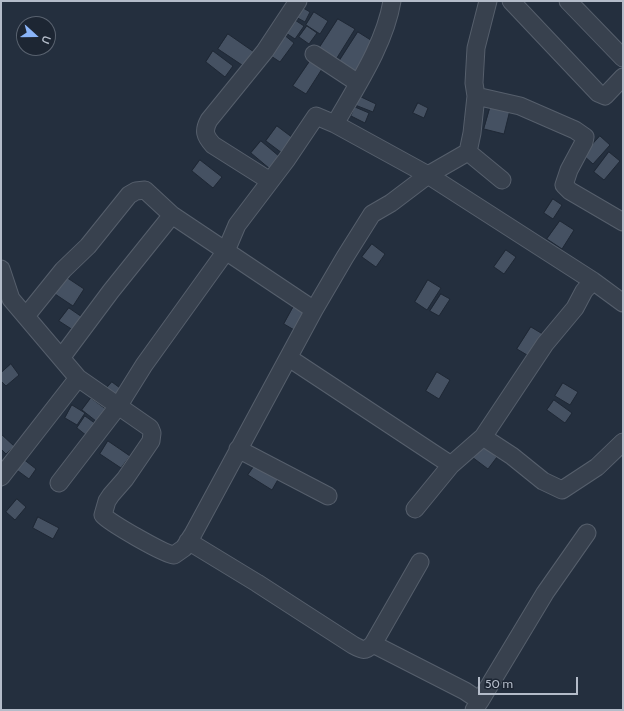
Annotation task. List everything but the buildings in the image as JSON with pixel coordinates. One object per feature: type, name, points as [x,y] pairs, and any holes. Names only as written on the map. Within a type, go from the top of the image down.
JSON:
[{"type":"street","points":[[270,181],[213,145],[206,138],[205,131],[209,120],[265,51],[298,1]]},
{"type":"street","points":[[335,124],[376,51],[392,1]]},
{"type":"street","points":[[1,269],[11,299],[78,378],[119,405],[150,428],[152,433],[151,441],[125,479],[111,495],[105,506],[103,515],[115,525],[163,552],[171,555],[179,553],[193,534],[314,310],[372,214],[391,203],[428,174],[468,152],[472,133],[476,96],[474,83],[476,48],[488,1]]},
{"type":"street","points":[[510,1],[594,91],[603,96],[608,93],[623,77]]},
{"type":"street","points":[[568,1],[623,58]]},
{"type":"street","points":[[314,54],[358,84]]},
{"type":"street","points":[[476,96],[520,106],[575,130],[585,137],[584,142],[569,170],[564,185],[570,191],[623,222]]},
{"type":"street","points":[[60,483],[119,405],[144,366],[226,251],[237,225],[288,159],[314,117],[318,116],[335,124],[428,174],[593,281],[623,303]]},
{"type":"street","points":[[468,152],[502,180]]},
{"type":"street","points":[[26,316],[63,270],[88,246],[129,195],[136,191],[145,190],[172,215],[314,310]]},
{"type":"street","points":[[61,358],[172,215]]},
{"type":"street","points":[[415,509],[451,466],[483,437],[545,344],[575,308],[584,291],[593,281]]},
{"type":"street","points":[[288,358],[451,466]]},
{"type":"street","points":[[1,477],[78,378]]},
{"type":"street","points":[[483,437],[512,456],[543,481],[562,490],[597,467],[623,442]]},
{"type":"street","points":[[238,449],[328,496]]},
{"type":"street","points":[[373,644],[465,691],[477,705],[545,593],[587,533]]},
{"type":"street","points":[[188,542],[257,583],[363,650],[373,644],[420,562]]}]
